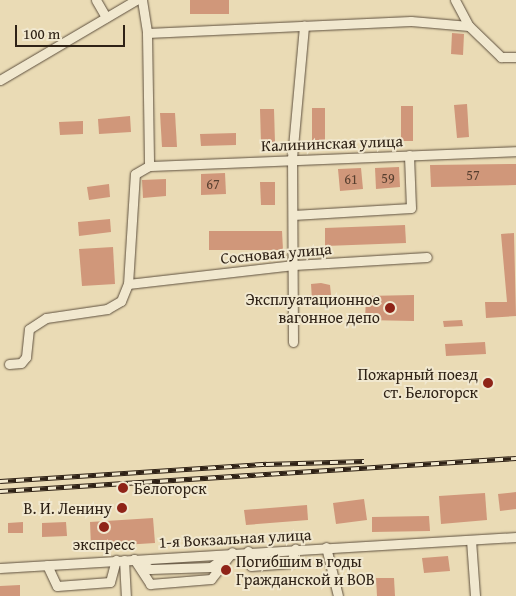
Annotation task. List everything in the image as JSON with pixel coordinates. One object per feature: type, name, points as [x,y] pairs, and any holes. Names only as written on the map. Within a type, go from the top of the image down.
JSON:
[{"type":"street","points":[[96,0],[106,17]]},
{"type":"street","points":[[0,80],[136,0]]},
{"type":"street","points":[[10,364],[21,363],[26,358],[29,328],[46,318],[107,309],[121,301],[128,284],[134,174],[150,166],[147,33],[142,0]]},
{"type":"street","points":[[455,0],[469,26],[501,57],[516,57]]},
{"type":"street","points":[[147,33],[411,20],[469,26]]},
{"type":"street","points":[[293,342],[292,158],[304,26]]},
{"type":"street","name":"Калининская улица","points":[[150,166],[292,158],[516,151]]},
{"type":"street","points":[[293,215],[411,208],[409,155]]},
{"type":"street","name":"Сосновая улица","points":[[128,284],[294,265],[427,257]]},
{"type":"street","name":"1-я Вокзальная улица","points":[[0,568],[248,551],[516,537]]},
{"type":"street","points":[[471,540],[475,596]]},
{"type":"street","points":[[326,547],[338,596]]},
{"type":"street","points":[[248,551],[251,566],[291,563],[295,549]]},
{"type":"street","points":[[134,559],[150,584],[211,579],[232,552]]},
{"type":"street","points":[[134,559],[150,569],[211,566],[232,552]]},
{"type":"street","points":[[47,565],[56,586],[110,582],[120,560]]},
{"type":"street","points":[[120,560],[126,596]]},
{"type":"building","points":[[190,0],[229,0],[229,14],[190,14]]},
{"type":"building","points":[[452,33],[464,34],[463,55],[451,54]]},
{"type":"building","points":[[467,104],[469,137],[457,138],[454,105]]},
{"type":"building","points":[[401,106],[413,106],[413,141],[401,141]]},
{"type":"building","points":[[312,108],[325,108],[325,142],[312,142]]},
{"type":"building","points":[[260,109],[274,109],[275,143],[261,143]]},
{"type":"building","points":[[160,113],[175,113],[177,147],[162,147]]},
{"type":"building","points":[[130,116],[131,132],[99,134],[98,119]]},
{"type":"building","points":[[83,121],[83,134],[60,135],[59,122]]},
{"type":"building","points":[[236,133],[236,145],[201,146],[200,134]]},
{"type":"building","points":[[516,164],[516,185],[431,187],[430,165]]},
{"type":"building","points":[[399,167],[400,187],[376,189],[375,168]]},
{"type":"building","points":[[361,168],[363,189],[340,191],[338,169]]},
{"type":"building","points":[[225,173],[226,194],[201,195],[201,174]]},
{"type":"building","points":[[166,179],[166,196],[143,198],[142,180]]},
{"type":"building","points":[[260,182],[275,182],[275,205],[261,205]]},
{"type":"building","points":[[109,184],[110,197],[89,200],[87,187]]},
{"type":"building","points":[[110,219],[111,232],[79,236],[78,222]]},
{"type":"building","points":[[405,225],[406,243],[325,246],[325,228]]},
{"type":"building","points":[[209,231],[282,231],[283,250],[209,250]]},
{"type":"building","points":[[514,233],[516,316],[486,318],[485,302],[507,302],[501,234]]},
{"type":"building","points":[[113,247],[115,284],[82,286],[79,249]]},
{"type":"building","points":[[321,283],[330,285],[331,295],[312,300],[311,284]]},
{"type":"building","name":"Эксплуатационное вагонное депо","points":[[414,295],[414,321],[365,320],[366,296]]},
{"type":"building","points":[[462,320],[463,326],[444,327],[443,321]]},
{"type":"building","points":[[485,342],[486,354],[446,356],[445,344]]},
{"type":"building","points":[[516,492],[516,509],[500,511],[498,494]]},
{"type":"building","points":[[485,493],[487,520],[441,524],[439,496]]},
{"type":"building","points":[[364,499],[367,520],[336,524],[333,503]]},
{"type":"building","points":[[307,505],[308,520],[246,525],[244,510]]},
{"type":"building","points":[[429,516],[430,531],[372,532],[372,517]]},
{"type":"building","name":"Белогорск","points":[[153,518],[155,543],[91,547],[90,522]]},
{"type":"building","points":[[23,522],[23,533],[8,533],[8,523]]},
{"type":"building","points":[[66,522],[67,536],[42,537],[42,523]]},
{"type":"building","points":[[448,556],[450,571],[424,573],[422,558]]},
{"type":"building","points":[[376,578],[394,578],[395,596],[377,596]]},
{"type":"building","points":[[20,585],[20,596],[0,596],[0,586]]},
{"type":"railway","points":[[0,491],[516,458]]},
{"type":"railway","points":[[0,481],[266,464],[364,461]]},
{"type":"place","name":"Эксплуатационное вагонное депо","points":[[390,308]]},
{"type":"place","name":"Пожарный поезд ст. Белогорск","points":[[488,383]]},
{"type":"place","name":"Белогорск","points":[[123,488]]},
{"type":"place","name":"В. И. Ленину","points":[[122,508]]},
{"type":"place","name":"экспресс","points":[[104,527]]},
{"type":"place","name":"Погибшим в годы Гражданской и ВОВ","points":[[226,570]]}]
